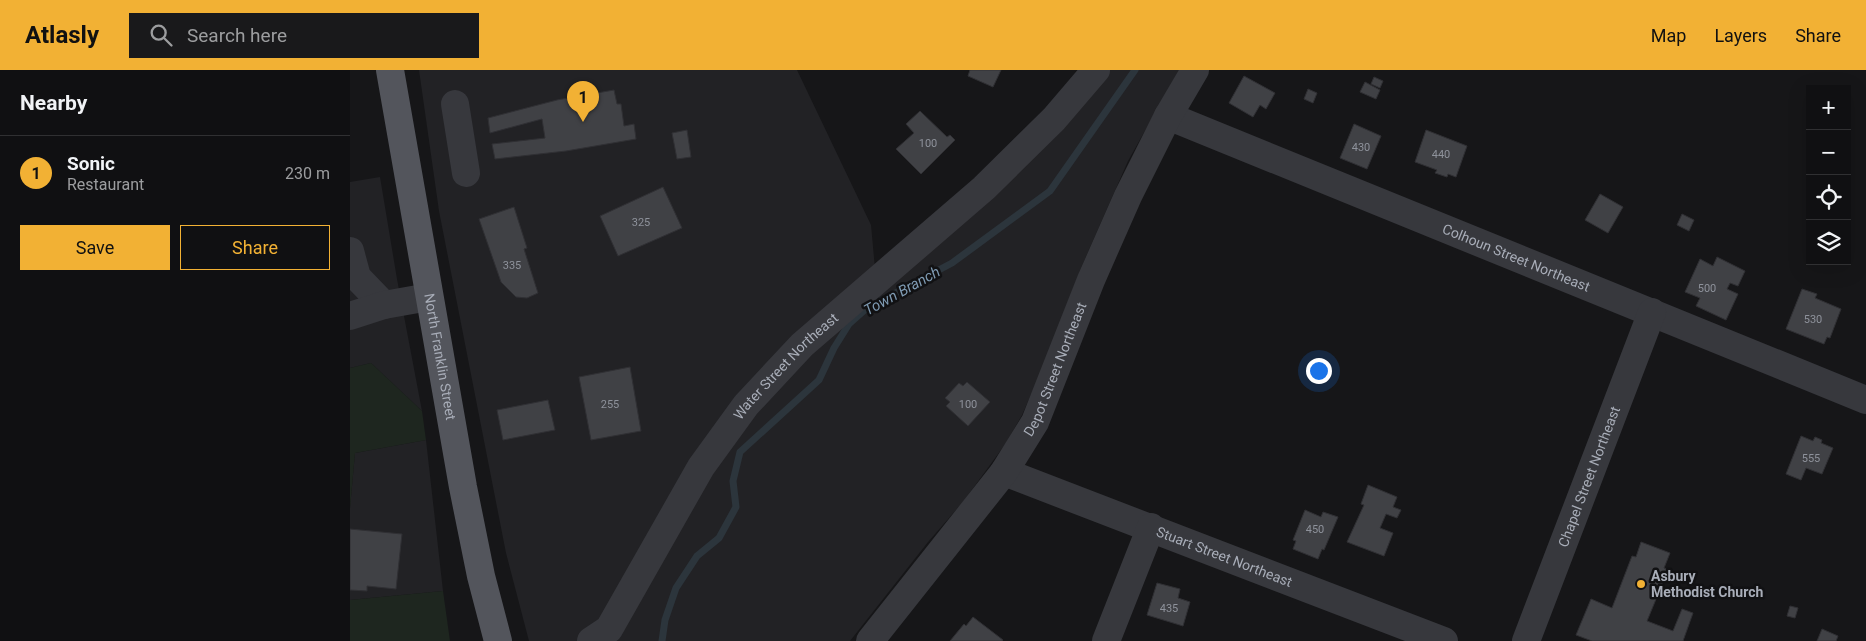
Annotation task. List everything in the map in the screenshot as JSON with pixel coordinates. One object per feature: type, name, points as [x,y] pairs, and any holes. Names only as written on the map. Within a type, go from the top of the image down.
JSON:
[{"type":"main road","name":"North Franklin Street","points":[[390,70],[429,297],[478,558],[498,641]]},
{"type":"street","name":"Water Street Northeast","points":[[591,641],[609,629],[701,467],[746,405],[802,345],[984,188],[1054,119],[1096,70]]},
{"type":"street","name":"Depot Street Northeast","points":[[870,641],[1004,472],[1035,422],[1091,280],[1128,196],[1168,116],[1195,70]]},
{"type":"street","points":[[455,104],[466,173]]},
{"type":"street","name":"Colhoun Street Northeast","points":[[1168,116],[1866,400]]},
{"type":"street","points":[[350,252],[357,277],[384,305]]},
{"type":"street","points":[[350,316],[384,305],[429,297]]},
{"type":"street","name":"Chapel Street Northeast","points":[[1526,641],[1652,312]]},
{"type":"street","name":"Stuart Street Northeast","points":[[1004,472],[1151,526],[1444,641]]},
{"type":"street","points":[[1106,641],[1151,526]]},
{"type":"shaded area","points":[[419,70],[797,70],[871,225],[875,269],[958,197],[1085,70],[1179,70],[1128,161],[1081,268],[1041,372],[1022,415],[1006,443],[963,502],[928,542],[850,641],[529,641],[506,553],[439,211]]},
{"type":"shaded area","points":[[380,177],[422,411],[371,363],[350,368],[350,182]]},
{"type":"shaded area","points":[[371,363],[422,411],[426,440],[355,453],[350,508],[350,368]]},
{"type":"shaded area","points":[[426,440],[443,591],[350,600],[350,508],[355,453]]},
{"type":"shaded area","points":[[443,591],[450,641],[350,641],[350,600]]},
{"type":"building","points":[[970,70],[1001,70],[993,87],[968,76]]},
{"type":"building","points":[[1244,76],[1275,93],[1266,109],[1260,105],[1253,117],[1229,103]]},
{"type":"building","points":[[1374,77],[1383,81],[1380,88],[1371,84]]},
{"type":"building","points":[[1365,82],[1380,90],[1376,99],[1360,92]]},
{"type":"building","points":[[1308,89],[1317,93],[1313,103],[1304,99]]},
{"type":"building","points":[[614,90],[617,104],[621,104],[624,126],[634,124],[636,139],[566,151],[495,159],[492,144],[545,138],[542,119],[490,133],[488,118],[557,100]]},
{"type":"building","points":[[920,111],[947,137],[950,135],[955,140],[921,174],[896,149],[914,133],[906,124]]},
{"type":"building","points":[[1354,124],[1381,136],[1367,169],[1340,158]]},
{"type":"building","points":[[687,130],[691,157],[677,159],[672,133]]},
{"type":"building","points":[[1426,130],[1467,146],[1456,177],[1448,174],[1447,177],[1435,173],[1437,170],[1415,162]]},
{"type":"building","points":[[663,187],[682,228],[618,256],[600,216]]},
{"type":"building","points":[[1600,194],[1623,207],[1608,233],[1585,220]]},
{"type":"building","points":[[514,207],[527,248],[524,249],[538,293],[527,298],[516,297],[501,282],[479,219]]},
{"type":"building","points":[[1682,214],[1694,220],[1689,231],[1677,225]]},
{"type":"building","points":[[1717,257],[1745,271],[1738,286],[1730,283],[1727,289],[1738,294],[1726,320],[1696,306],[1700,298],[1685,292],[1700,259],[1713,266]]},
{"type":"building","points":[[1802,289],[1817,294],[1815,298],[1841,309],[1830,338],[1827,337],[1824,344],[1786,329]]},
{"type":"building","points":[[630,367],[641,431],[591,440],[579,377]]},
{"type":"building","points":[[967,382],[990,402],[968,426],[946,406],[950,402],[945,398],[959,383],[963,386]]},
{"type":"building","points":[[548,400],[555,430],[503,440],[497,410]]},
{"type":"building","points":[[1801,436],[1813,441],[1815,437],[1822,440],[1821,443],[1833,448],[1822,474],[1806,468],[1801,480],[1786,474]]},
{"type":"building","points":[[1368,485],[1397,497],[1393,507],[1401,510],[1397,518],[1386,514],[1380,528],[1393,533],[1384,556],[1347,542],[1364,505],[1361,504]]},
{"type":"building","points":[[1305,510],[1321,517],[1323,512],[1338,517],[1324,550],[1322,549],[1318,559],[1293,549],[1296,541],[1293,540]]},
{"type":"building","points":[[350,529],[402,534],[396,589],[367,586],[367,591],[350,590]]},
{"type":"building","name":"Asbury Methodist Church","points":[[1641,542],[1670,553],[1664,568],[1668,570],[1647,621],[1673,631],[1682,609],[1693,613],[1683,641],[1592,641],[1576,635],[1591,599],[1612,608],[1632,556],[1636,557]]},
{"type":"building","points":[[1157,583],[1180,589],[1178,598],[1190,602],[1183,626],[1147,615]]},
{"type":"building","points":[[1790,606],[1798,608],[1795,618],[1787,616]]},
{"type":"building","points":[[973,617],[1003,640],[950,641],[964,624],[966,626]]},
{"type":"building","points":[[1822,629],[1838,636],[1836,641],[1817,641]]},
{"type":"waterway","name":"Town Branch","points":[[662,641],[665,620],[676,588],[697,556],[719,538],[736,507],[733,481],[740,452],[819,380],[834,348],[849,324],[867,308],[952,263],[1050,191],[1135,70]]},
{"type":"place","name":"Sonic","points":[[583,122]]},
{"type":"place","name":"Asbury Methodist Church","points":[[1641,584]]}]
